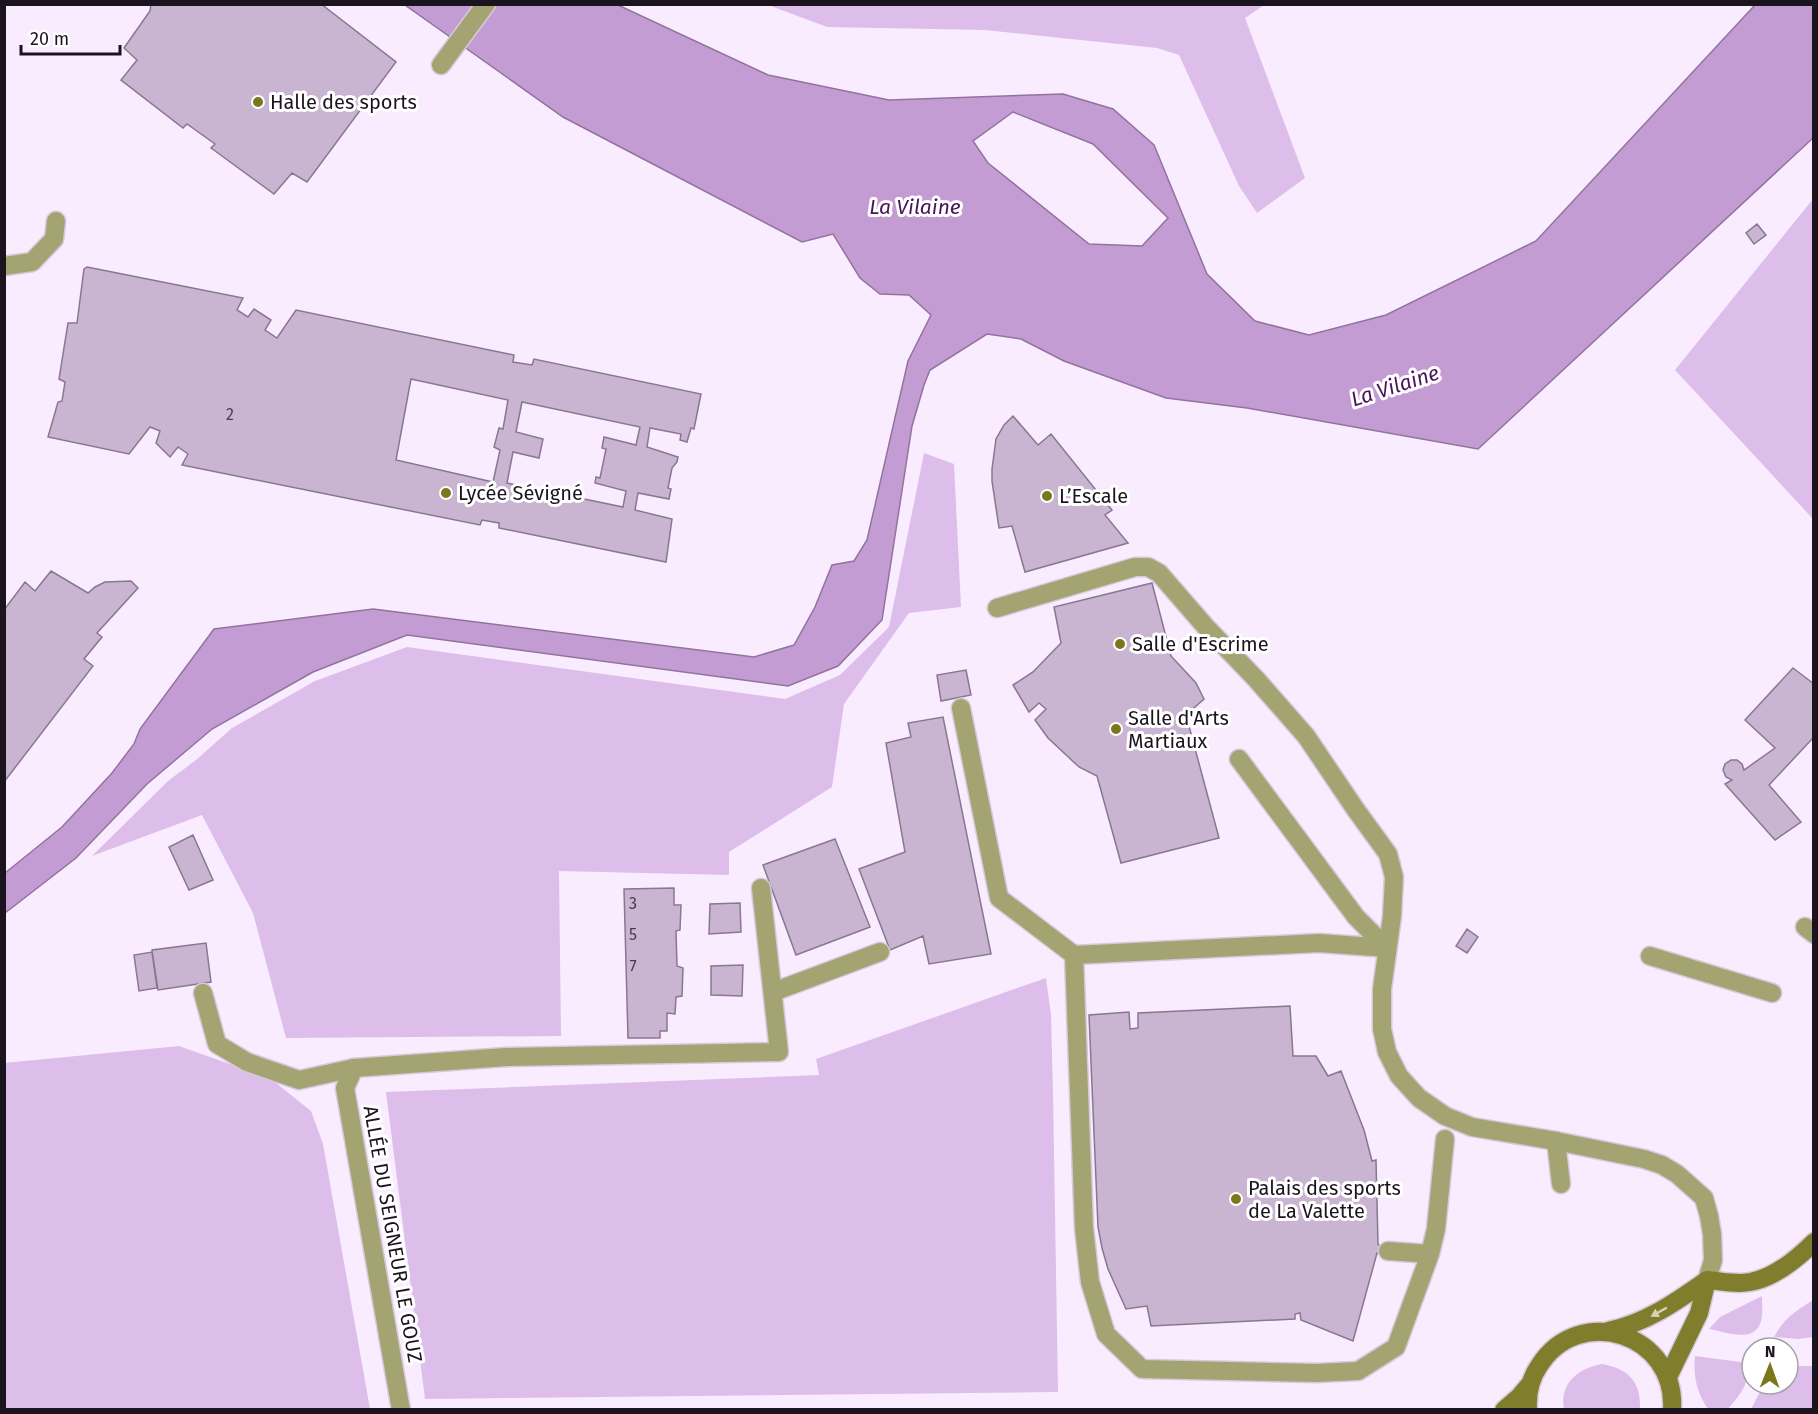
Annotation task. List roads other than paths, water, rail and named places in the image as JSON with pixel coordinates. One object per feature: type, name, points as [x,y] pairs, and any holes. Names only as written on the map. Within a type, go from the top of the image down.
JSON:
[{"type":"street","points":[[441,64],[486,4]]},
{"type":"street","points":[[4,266],[32,262],[54,239],[56,221]]},
{"type":"street","points":[[997,608],[1135,567],[1148,567],[1159,573],[1306,736],[1388,854],[1394,877],[1382,989],[1382,1029],[1387,1052],[1399,1076],[1419,1098],[1445,1116],[1472,1127],[1644,1159],[1662,1165],[1677,1174],[1704,1198],[1712,1234],[1713,1260],[1699,1313],[1668,1377]]},
{"type":"street","points":[[961,708],[999,898],[1074,955],[1319,943],[1388,948]]},
{"type":"street","points":[[1239,759],[1356,917],[1388,948]]},
{"type":"street","points":[[202,993],[217,1044],[247,1062],[299,1080],[354,1068],[506,1058],[779,1052],[761,888]]},
{"type":"street","points":[[773,992],[880,952]]},
{"type":"street","points":[[1074,955],[1084,1228],[1090,1282],[1106,1334],[1142,1368],[1316,1373],[1358,1371],[1396,1347],[1430,1254],[1436,1229],[1445,1139]]},
{"type":"street","points":[[1650,956],[1772,993]]},
{"type":"street","name":"ALLÉE DU SEIGNEUR LE GOUZ","points":[[354,1068],[345,1088],[400,1410]]},
{"type":"street","points":[[1556,1141],[1561,1184]]},
{"type":"street","points":[[1504,1410],[1530,1384],[1543,1358],[1565,1340],[1592,1332],[1626,1328],[1657,1314],[1707,1280],[1734,1283],[1764,1278],[1785,1266],[1814,1242]]},
{"type":"street","points":[[1388,1251],[1430,1254]]},
{"type":"street","points":[[1606,1332],[1626,1336],[1643,1345],[1658,1360],[1668,1377],[1676,1407]]},
{"type":"street","points":[[1528,1410],[1530,1384]]},
{"type":"water","name":"La Vilaine","points":[[405,5],[618,5],[768,75],[889,100],[1063,94],[1113,109],[1154,145],[1207,274],[1255,321],[1309,335],[1386,315],[1536,241],[1755,5],[1813,5],[1813,138],[1478,449],[1247,408],[1166,398],[1064,361],[1021,339],[987,334],[930,370],[912,426],[882,620],[838,666],[788,686],[407,635],[313,672],[212,729],[147,784],[76,858],[5,913],[5,873],[62,827],[112,773],[134,744],[140,729],[214,629],[373,609],[754,657],[794,645],[815,607],[832,565],[854,561],[867,540],[908,361],[931,315],[909,295],[880,294],[860,278],[833,234],[802,242],[563,117]],"holes":[[[1013,112],[1093,144],[1168,218],[1142,246],[1089,244],[988,163],[973,141]]]},
{"type":"place","name":"Halle des sports","points":[[258,102]]},
{"type":"place","name":"Lycée Sévigné","points":[[446,493]]},
{"type":"place","name":"L’Escale","points":[[1047,496]]},
{"type":"place","name":"Salle d'Escrime","points":[[1120,644]]},
{"type":"place","name":"Salle d'Arts Martiaux","points":[[1116,729]]},
{"type":"place","name":"Palais des sports de La Valette","points":[[1236,1199]]}]
